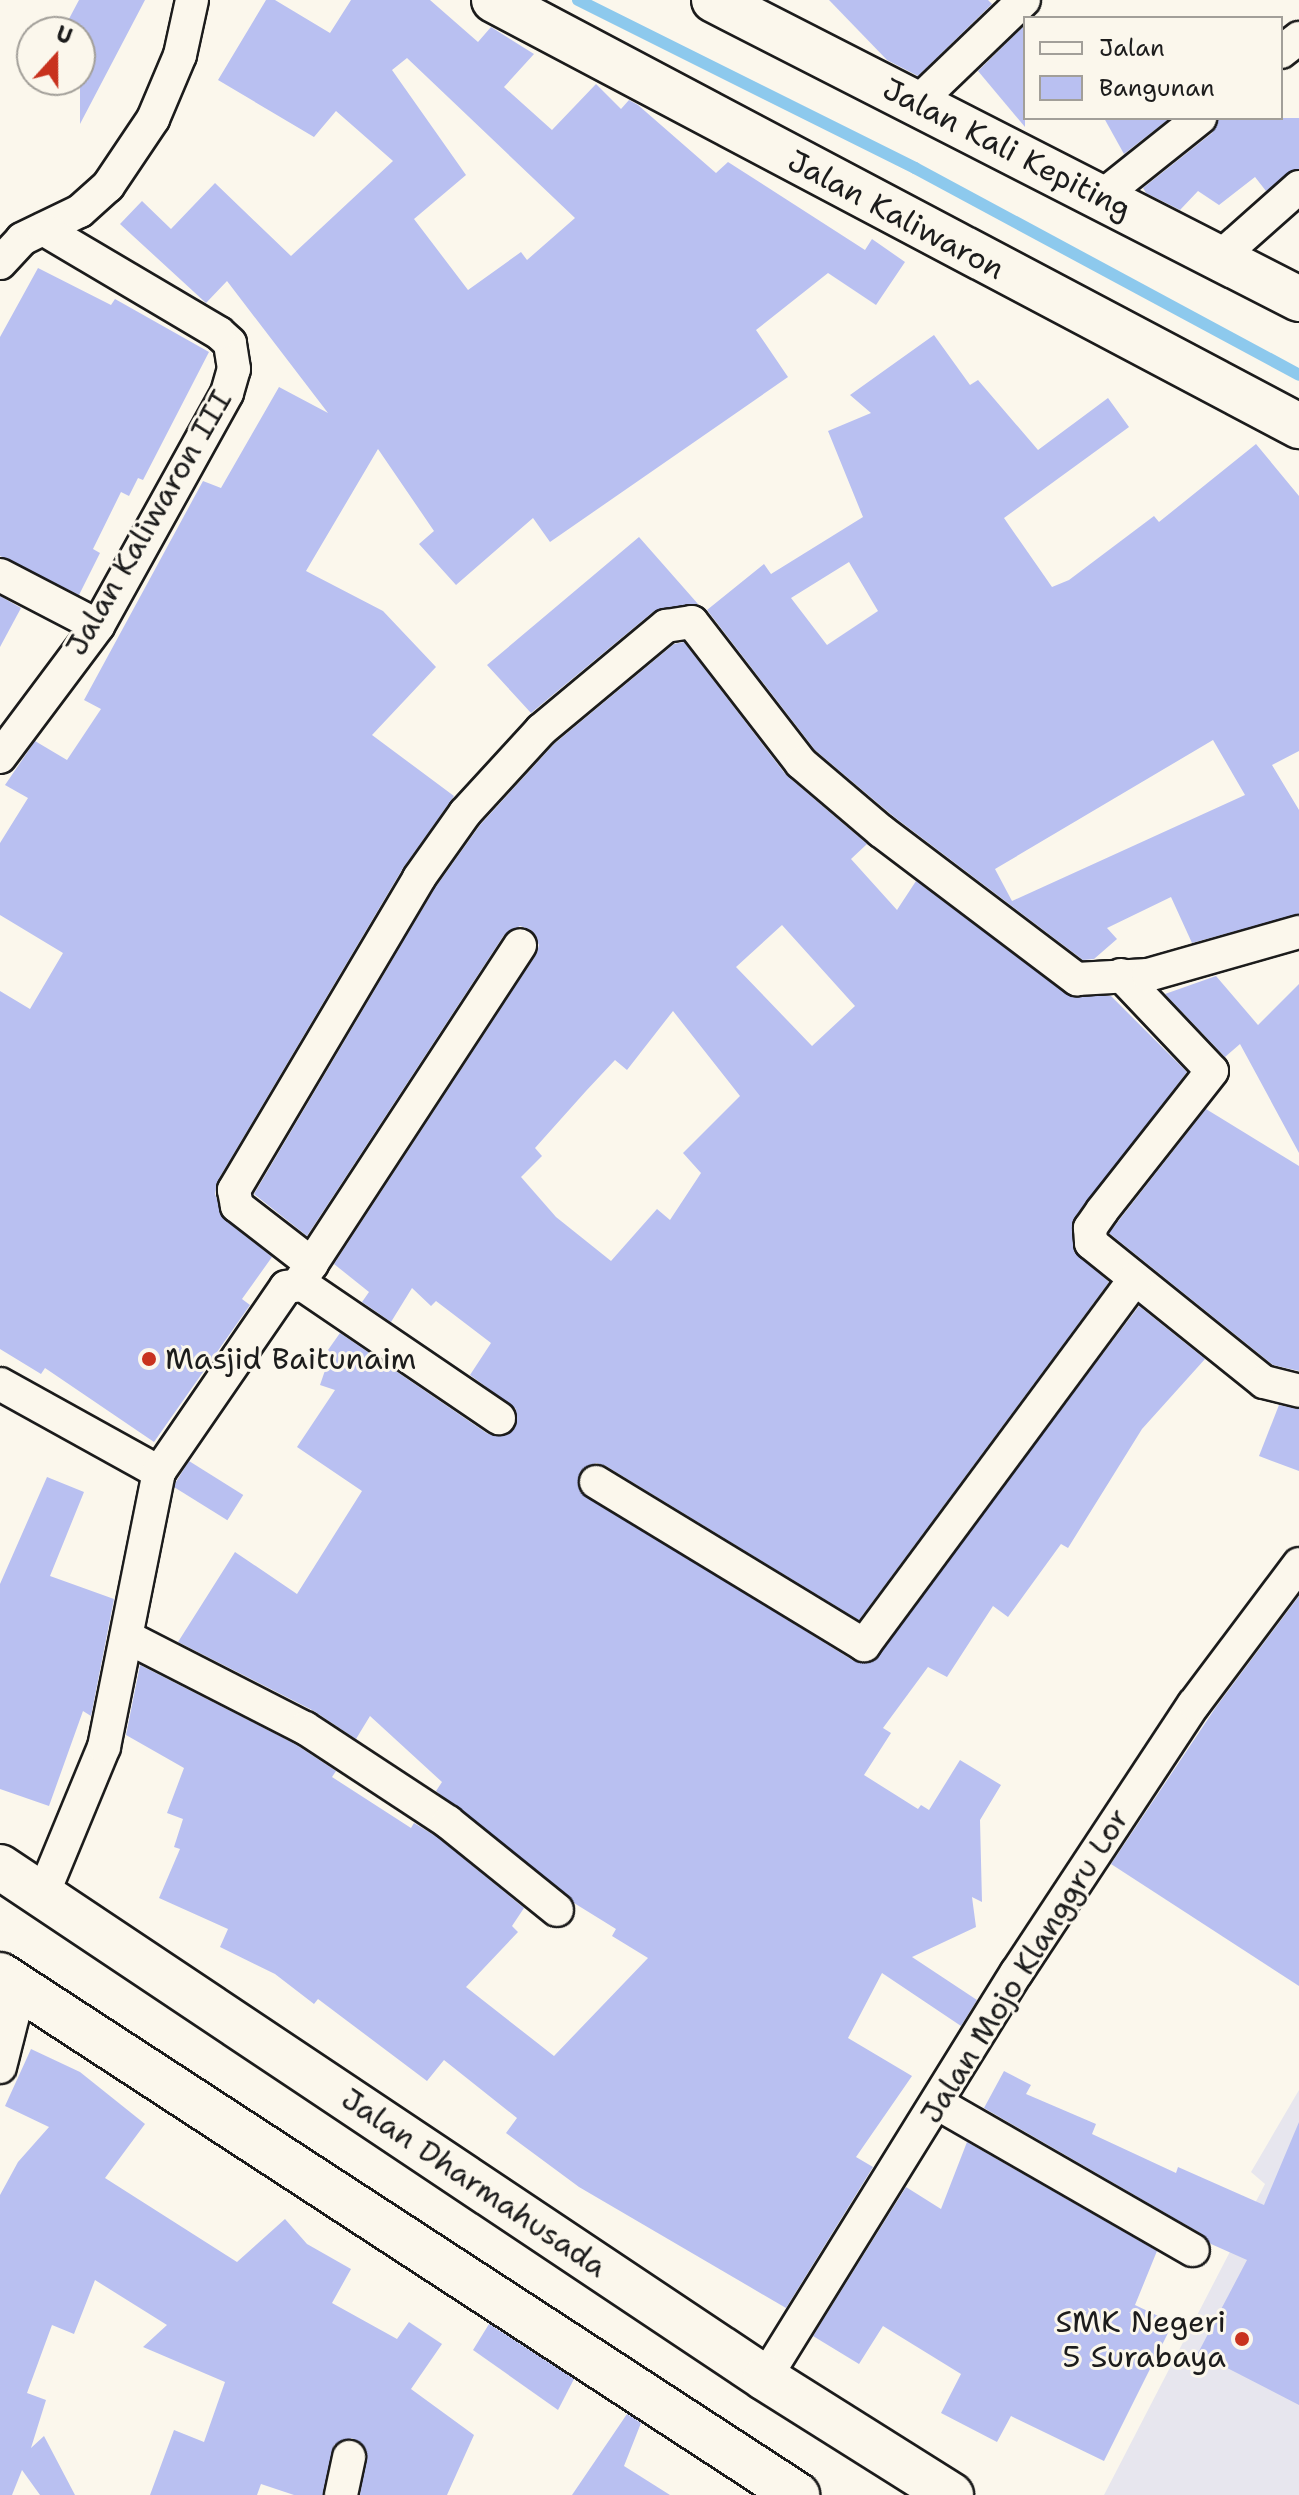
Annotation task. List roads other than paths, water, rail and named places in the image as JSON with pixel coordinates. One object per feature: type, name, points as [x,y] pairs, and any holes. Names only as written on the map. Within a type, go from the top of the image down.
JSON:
[{"type":"main road","name":"Jalan Kaliwaron","points":[[494,0],[1299,426]]},
{"type":"main road","name":"Jalan Kali Kepiting","points":[[718,1],[1299,299]]},
{"type":"main road","name":"Jalan Dharmahusada","points":[[0,1867],[765,2378],[951,2495]]},
{"type":"main road","points":[[10,1982],[793,2494]]},
{"type":"street","points":[[0,263],[22,239],[80,211],[108,186],[146,130],[180,55],[192,0]]},
{"type":"street","points":[[918,102],[1024,0]]},
{"type":"street","points":[[1283,50],[1299,38]]},
{"type":"street","points":[[1101,197],[1197,120]]},
{"type":"street","points":[[1219,258],[1299,187]]},
{"type":"street","name":"Jalan Kaliwaron III","points":[[0,757],[98,626],[227,393],[235,356],[219,333],[43,229]]},
{"type":"street","points":[[0,575],[98,626]]},
{"type":"street","points":[[499,1418],[305,1274],[237,1206],[234,1190],[419,878],[465,813],[541,730],[666,626],[692,622],[801,763],[881,831],[1077,979],[1135,975],[1299,932]]},
{"type":"street","points":[[43,1894],[104,1747],[159,1472],[286,1287],[305,1274],[520,945]]},
{"type":"street","points":[[1135,975],[1212,1071],[1090,1228],[1091,1243],[1264,1382],[1299,1391]]},
{"type":"street","points":[[596,1482],[864,1645],[1135,1279]]},
{"type":"street","points":[[0,1384],[159,1472]]},
{"type":"street","name":"Jalan Mojo Klanggru Lor","points":[[765,2378],[937,2103],[1186,1717],[1299,1564]]},
{"type":"street","points":[[127,1637],[305,1728],[448,1822],[557,1910]]},
{"type":"street","points":[[0,2067],[10,1982]]},
{"type":"street","points":[[937,2103],[1193,2250]]},
{"type":"street","points":[[341,2495],[349,2457]]},
{"type":"waterway","points":[[578,0],[915,168],[1299,375]]},
{"type":"place","name":"Masjid Baitunaim","points":[[149,1359]]},
{"type":"place","name":"SMK Negeri 5 Surabaya","points":[[1242,2339]]}]
